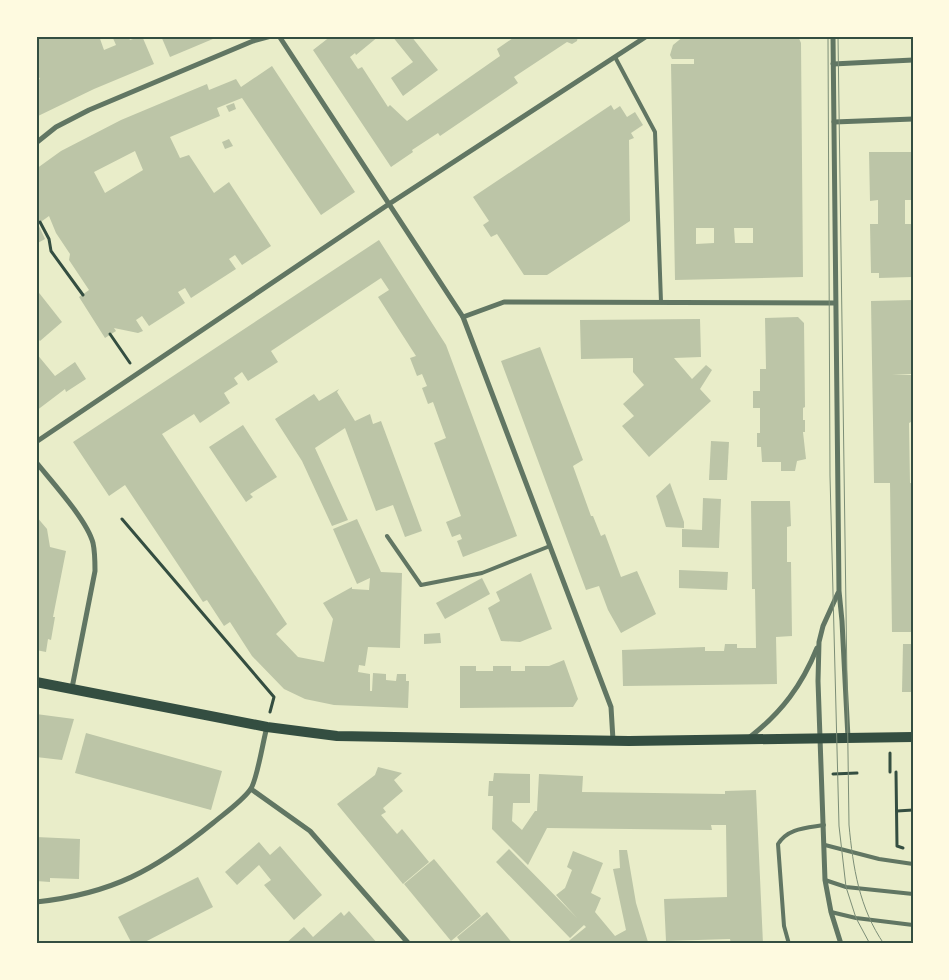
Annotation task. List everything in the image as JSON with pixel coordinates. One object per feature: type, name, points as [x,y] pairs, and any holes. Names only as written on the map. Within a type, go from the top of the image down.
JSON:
[{"type":"main road","points":[[36,682],[266,728],[337,736],[613,740],[913,737]]},
{"type":"street","points":[[36,143],[56,127],[89,110],[254,41],[271,36]]},
{"type":"street","points":[[280,36],[463,317],[611,707],[613,740]]},
{"type":"street","points":[[36,442],[389,204],[647,36]]},
{"type":"street","points":[[833,36],[839,591],[848,738]]},
{"type":"street","points":[[833,64],[913,60]]},
{"type":"street","points":[[834,122],[913,119]]},
{"type":"street","points":[[463,317],[504,302],[613,304],[660,302],[835,303]]},
{"type":"street","points":[[36,462],[82,522],[93,541],[95,570],[72,688]]},
{"type":"street","points":[[747,740],[772,720],[792,698],[808,672],[826,618],[839,591]]},
{"type":"street","points":[[819,642],[818,681],[826,880],[831,912],[842,944]]},
{"type":"street","points":[[36,902],[66,899],[100,892],[145,872],[189,842],[252,789],[266,728]]},
{"type":"street","points":[[252,789],[310,831],[409,944]]},
{"type":"lane","points":[[615,57],[655,132],[660,302]]},
{"type":"lane","points":[[387,536],[421,585],[482,573],[550,546]]},
{"type":"lane","points":[[789,944],[784,926],[778,844],[782,837],[791,831],[824,825]]},
{"type":"lane","points":[[825,845],[879,860],[913,864]]},
{"type":"lane","points":[[826,880],[846,887],[913,894]]},
{"type":"lane","points":[[831,912],[856,918],[913,925]]},
{"type":"path","points":[[40,222],[49,239],[51,251],[83,294]]},
{"type":"path","points":[[110,334],[137,374]]},
{"type":"path","points":[[122,519],[274,696],[266,728]]},
{"type":"path","points":[[896,772],[897,846]]},
{"type":"path","points":[[822,774],[857,773]]},
{"type":"path","points":[[897,811],[913,810]]},
{"type":"building","points":[[36,36],[99,36],[104,50],[116,45],[112,36],[128,36],[130,40],[142,36],[154,64],[94,89],[36,117],[36,81],[40,79],[36,72]]},
{"type":"building","points":[[161,36],[220,36],[170,57]]},
{"type":"building","points":[[331,36],[379,36],[356,55],[355,53],[350,57],[358,69],[362,67],[388,107],[390,105],[407,121],[500,56],[497,49],[516,36],[578,36],[577,41],[572,44],[567,42],[514,77],[518,83],[440,136],[438,133],[412,150],[413,152],[391,167],[313,50]]},
{"type":"building","points":[[392,36],[411,36],[438,70],[403,96],[391,78],[413,62]]},
{"type":"building","points":[[684,36],[798,36],[801,43],[803,277],[675,280],[671,64],[694,64],[694,59],[672,59],[670,55],[673,45]],"holes":[[[696,228],[714,228],[714,243],[696,244]],[[734,228],[753,228],[753,243],[735,243]]]},
{"type":"building","points":[[272,66],[355,192],[321,215],[242,98],[217,108],[220,116],[170,137],[180,158],[189,155],[214,193],[229,182],[271,246],[242,265],[235,255],[229,259],[236,269],[191,298],[185,288],[178,292],[185,303],[149,326],[142,316],[136,320],[143,331],[138,333],[114,328],[116,331],[105,338],[79,297],[89,290],[69,260],[70,254],[56,233],[49,216],[38,224],[45,239],[36,244],[36,169],[61,151],[121,120],[207,84],[209,90],[236,79],[241,87]],"holes":[[[135,151],[143,170],[105,193],[94,172]]]},
{"type":"building","points":[[234,103],[236,109],[229,112],[226,106]]},
{"type":"building","points":[[611,105],[614,110],[620,106],[627,117],[635,112],[643,125],[631,133],[634,138],[629,140],[630,221],[547,275],[524,275],[497,234],[491,237],[483,225],[489,221],[473,197]]},
{"type":"building","points":[[229,139],[233,146],[225,149],[222,142]]},
{"type":"building","points":[[869,152],[913,152],[913,200],[905,200],[905,224],[913,224],[912,277],[879,278],[879,273],[871,273],[870,224],[878,224],[878,200],[870,201]]},
{"type":"building","points":[[379,240],[446,345],[517,536],[463,557],[457,541],[462,539],[460,534],[452,537],[446,522],[461,516],[434,443],[446,438],[433,402],[428,404],[422,388],[427,386],[422,374],[417,376],[410,358],[416,356],[378,297],[389,290],[381,278],[271,351],[278,362],[248,381],[242,372],[234,378],[238,384],[224,393],[230,403],[200,423],[194,414],[162,434],[287,624],[276,634],[298,657],[324,662],[333,619],[323,603],[352,587],[352,589],[369,590],[370,578],[357,584],[333,529],[357,519],[381,572],[402,573],[400,648],[368,647],[365,666],[359,665],[358,672],[370,674],[370,691],[372,691],[373,673],[386,674],[386,680],[396,681],[397,674],[406,674],[406,681],[409,681],[408,708],[334,705],[305,699],[284,689],[252,656],[230,622],[224,626],[207,600],[203,602],[125,485],[109,496],[73,442]]},
{"type":"building","points":[[36,289],[62,322],[40,341],[36,337]]},
{"type":"building","points":[[913,300],[911,374],[892,375],[913,375],[913,421],[909,423],[910,483],[913,483],[913,632],[892,632],[890,483],[874,483],[871,301]]},
{"type":"building","points":[[798,317],[804,323],[805,407],[803,408],[803,420],[805,420],[805,432],[803,432],[806,459],[797,461],[795,471],[781,471],[781,462],[762,462],[761,447],[757,447],[757,433],[760,433],[760,408],[753,408],[753,391],[760,391],[760,369],[766,369],[765,318]]},
{"type":"building","points":[[700,319],[701,357],[674,358],[692,379],[706,365],[712,370],[700,389],[711,401],[649,457],[622,426],[634,416],[623,404],[644,385],[633,372],[633,358],[581,359],[580,320]]},
{"type":"building","points":[[540,347],[583,460],[573,466],[591,516],[593,516],[601,536],[605,534],[621,577],[637,571],[656,614],[621,633],[608,610],[599,586],[586,590],[501,361]]},
{"type":"building","points":[[36,353],[55,376],[75,362],[86,379],[66,392],[65,389],[36,411]]},
{"type":"building","points":[[339,389],[337,392],[355,421],[370,414],[373,424],[381,421],[422,531],[405,537],[393,505],[376,511],[345,428],[315,448],[348,520],[332,526],[302,461],[275,419],[314,394],[319,401]]},
{"type":"building","points":[[243,425],[277,477],[250,494],[253,497],[246,502],[209,447]]},
{"type":"building","points":[[711,441],[729,442],[727,480],[709,480]]},
{"type":"building","points":[[670,483],[684,522],[684,528],[666,527],[656,496]]},
{"type":"building","points":[[703,498],[721,499],[719,548],[682,547],[682,529],[702,530]]},
{"type":"building","points":[[751,501],[790,501],[791,526],[787,527],[787,562],[791,562],[792,636],[776,637],[777,684],[623,686],[622,650],[705,647],[705,651],[724,651],[725,644],[737,644],[737,648],[756,648],[755,589],[752,589]]},
{"type":"building","points":[[36,516],[47,529],[50,547],[66,551],[53,617],[55,617],[51,640],[48,639],[46,652],[36,650]]},
{"type":"building","points":[[679,570],[728,572],[727,590],[679,588]]},
{"type":"building","points":[[531,573],[552,629],[520,642],[501,641],[488,608],[500,601],[496,592]]},
{"type":"building","points":[[482,578],[490,594],[445,619],[436,603]]},
{"type":"building","points":[[440,633],[441,643],[424,644],[424,634]]},
{"type":"building","points":[[903,644],[913,644],[913,692],[902,692]]},
{"type":"building","points":[[564,660],[578,699],[573,707],[460,708],[460,666],[476,666],[476,671],[493,671],[493,666],[511,666],[511,671],[525,671],[525,666],[549,666]]},
{"type":"building","points":[[36,714],[74,719],[62,760],[36,757]]},
{"type":"building","points":[[86,733],[222,771],[211,810],[75,773]]},
{"type":"building","points":[[378,767],[402,773],[394,780],[403,791],[383,808],[386,812],[381,815],[397,834],[402,829],[429,862],[403,884],[337,804],[375,775]]},
{"type":"building","points":[[494,773],[530,774],[530,803],[513,803],[512,821],[522,830],[535,811],[537,811],[539,774],[583,776],[582,792],[725,794],[725,791],[756,790],[763,944],[731,944],[730,939],[666,941],[664,899],[727,897],[726,825],[711,825],[712,830],[547,828],[528,865],[492,829],[493,796],[488,796],[489,781],[493,781]]},
{"type":"building","points":[[36,837],[80,839],[79,879],[50,878],[50,882],[36,881]]},
{"type":"building","points":[[259,842],[270,855],[280,846],[322,895],[294,920],[264,885],[271,880],[259,865],[237,885],[225,872]]},
{"type":"building","points":[[509,849],[577,918],[556,895],[565,888],[572,870],[567,867],[573,851],[603,863],[591,893],[601,898],[595,912],[615,936],[626,930],[613,869],[620,868],[619,850],[627,850],[636,903],[648,942],[565,944],[586,927],[584,925],[570,938],[496,862]]},
{"type":"building","points":[[434,859],[481,916],[451,941],[404,884]]},
{"type":"building","points":[[198,877],[213,907],[141,944],[132,944],[118,917]]},
{"type":"building","points":[[349,911],[378,944],[285,944],[304,927],[313,937],[341,912],[344,916]]},
{"type":"building","points":[[487,912],[513,944],[462,944],[457,937]]},
{"type":"tram line","points":[[828,36],[830,476],[839,826],[846,887],[856,918],[870,944]]},
{"type":"tram line","points":[[838,36],[849,825],[855,872],[863,902],[875,930],[884,944]]}]
